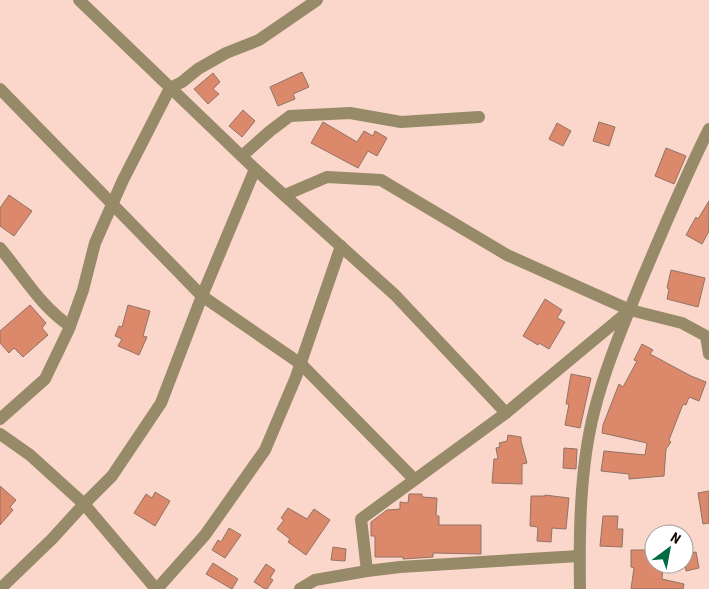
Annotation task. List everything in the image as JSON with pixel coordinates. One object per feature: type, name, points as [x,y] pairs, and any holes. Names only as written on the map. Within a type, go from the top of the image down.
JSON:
[{"type":"street","points":[[79,0],[255,169],[395,295],[506,413]]},
{"type":"street","points":[[0,419],[45,379],[70,326],[83,290],[95,243],[170,88],[226,53],[259,40],[317,0]]},
{"type":"street","points":[[0,90],[202,296],[301,364],[414,479]]},
{"type":"street","points":[[242,156],[290,116],[350,113],[401,122],[479,117]]},
{"type":"street","points":[[580,589],[579,556],[584,477],[594,413],[611,358],[630,310],[678,196],[709,129]]},
{"type":"street","points":[[0,589],[52,539],[112,476],[161,403],[202,296],[255,169]]},
{"type":"street","points":[[285,196],[327,177],[381,180],[507,256],[630,310],[682,324],[706,336],[709,354]]},
{"type":"street","points":[[0,434],[30,455],[84,504],[157,589],[205,535],[265,450],[301,364],[341,246]]},
{"type":"street","points":[[0,248],[31,289],[57,317],[70,326]]},
{"type":"street","points":[[367,571],[361,519],[506,413],[630,310]]},
{"type":"street","points":[[300,589],[315,580],[400,567],[579,556]]},
{"type":"building","points":[[302,72],[309,87],[293,94],[295,99],[278,106],[270,87]]},
{"type":"building","points":[[213,73],[220,82],[213,89],[219,94],[208,104],[194,89]]},
{"type":"building","points":[[243,110],[255,121],[242,137],[229,126]]},
{"type":"building","points":[[323,122],[357,142],[364,131],[373,136],[375,131],[387,138],[377,156],[368,151],[358,168],[311,143]]},
{"type":"building","points":[[599,122],[615,127],[609,146],[593,141]]},
{"type":"building","points":[[557,123],[571,131],[563,146],[549,139]]},
{"type":"building","points":[[666,148],[686,156],[674,184],[655,176]]},
{"type":"building","points":[[9,195],[32,211],[14,236],[0,226],[0,208]]},
{"type":"building","points":[[709,201],[709,231],[702,244],[686,235],[696,217],[698,219]]},
{"type":"building","points":[[671,270],[705,278],[698,307],[667,299],[669,289],[667,288]]},
{"type":"building","points":[[545,299],[562,310],[557,318],[565,322],[549,349],[523,336]]},
{"type":"building","points":[[30,305],[46,323],[42,328],[48,335],[23,357],[14,348],[9,353],[0,343],[0,331]]},
{"type":"building","points":[[128,305],[150,311],[143,336],[147,337],[139,355],[118,346],[122,339],[115,336],[119,326],[122,327]]},
{"type":"building","points":[[642,344],[653,350],[650,354],[706,382],[699,401],[689,397],[686,405],[683,404],[669,440],[671,442],[666,449],[664,476],[629,479],[629,474],[601,471],[604,451],[645,455],[647,443],[602,433],[603,425],[619,384],[623,387],[637,361],[634,360]]},
{"type":"building","points":[[571,374],[591,378],[580,428],[565,425],[569,404],[566,404]]},
{"type":"building","points":[[508,435],[521,437],[527,463],[522,464],[522,484],[492,483],[494,459],[498,459],[496,448],[500,447],[499,443],[507,441]]},
{"type":"building","points":[[564,448],[577,449],[576,469],[563,468]]},
{"type":"building","points":[[0,486],[16,500],[10,507],[13,510],[0,525]]},
{"type":"building","points":[[709,491],[709,523],[703,524],[698,493]]},
{"type":"building","points":[[155,492],[170,501],[155,526],[134,513],[146,494],[152,498]]},
{"type":"building","points":[[409,494],[422,494],[422,497],[437,498],[436,516],[439,516],[439,525],[481,525],[481,554],[433,553],[433,557],[403,559],[403,557],[375,557],[375,536],[371,536],[371,522],[387,510],[400,509],[400,502],[408,503]]},
{"type":"building","points":[[545,495],[569,498],[566,529],[552,528],[551,542],[537,541],[538,527],[530,526],[531,496]]},
{"type":"building","points":[[288,508],[307,519],[314,509],[330,520],[306,555],[288,542],[290,539],[277,529],[284,520],[281,518]]},
{"type":"building","points":[[603,516],[618,516],[617,529],[623,529],[622,547],[600,546]]},
{"type":"building","points":[[229,528],[241,535],[225,558],[212,550],[218,540],[221,542]]},
{"type":"building","points":[[333,547],[346,549],[345,561],[331,560]]},
{"type":"building","points":[[631,550],[644,550],[644,574],[662,574],[662,579],[684,584],[683,589],[631,589],[634,568],[631,567]]},
{"type":"building","points":[[694,552],[696,552],[699,568],[694,569]]},
{"type":"building","points":[[213,563],[238,579],[232,589],[206,574]]},
{"type":"building","points":[[266,564],[275,570],[270,578],[273,580],[265,589],[254,582]]}]
